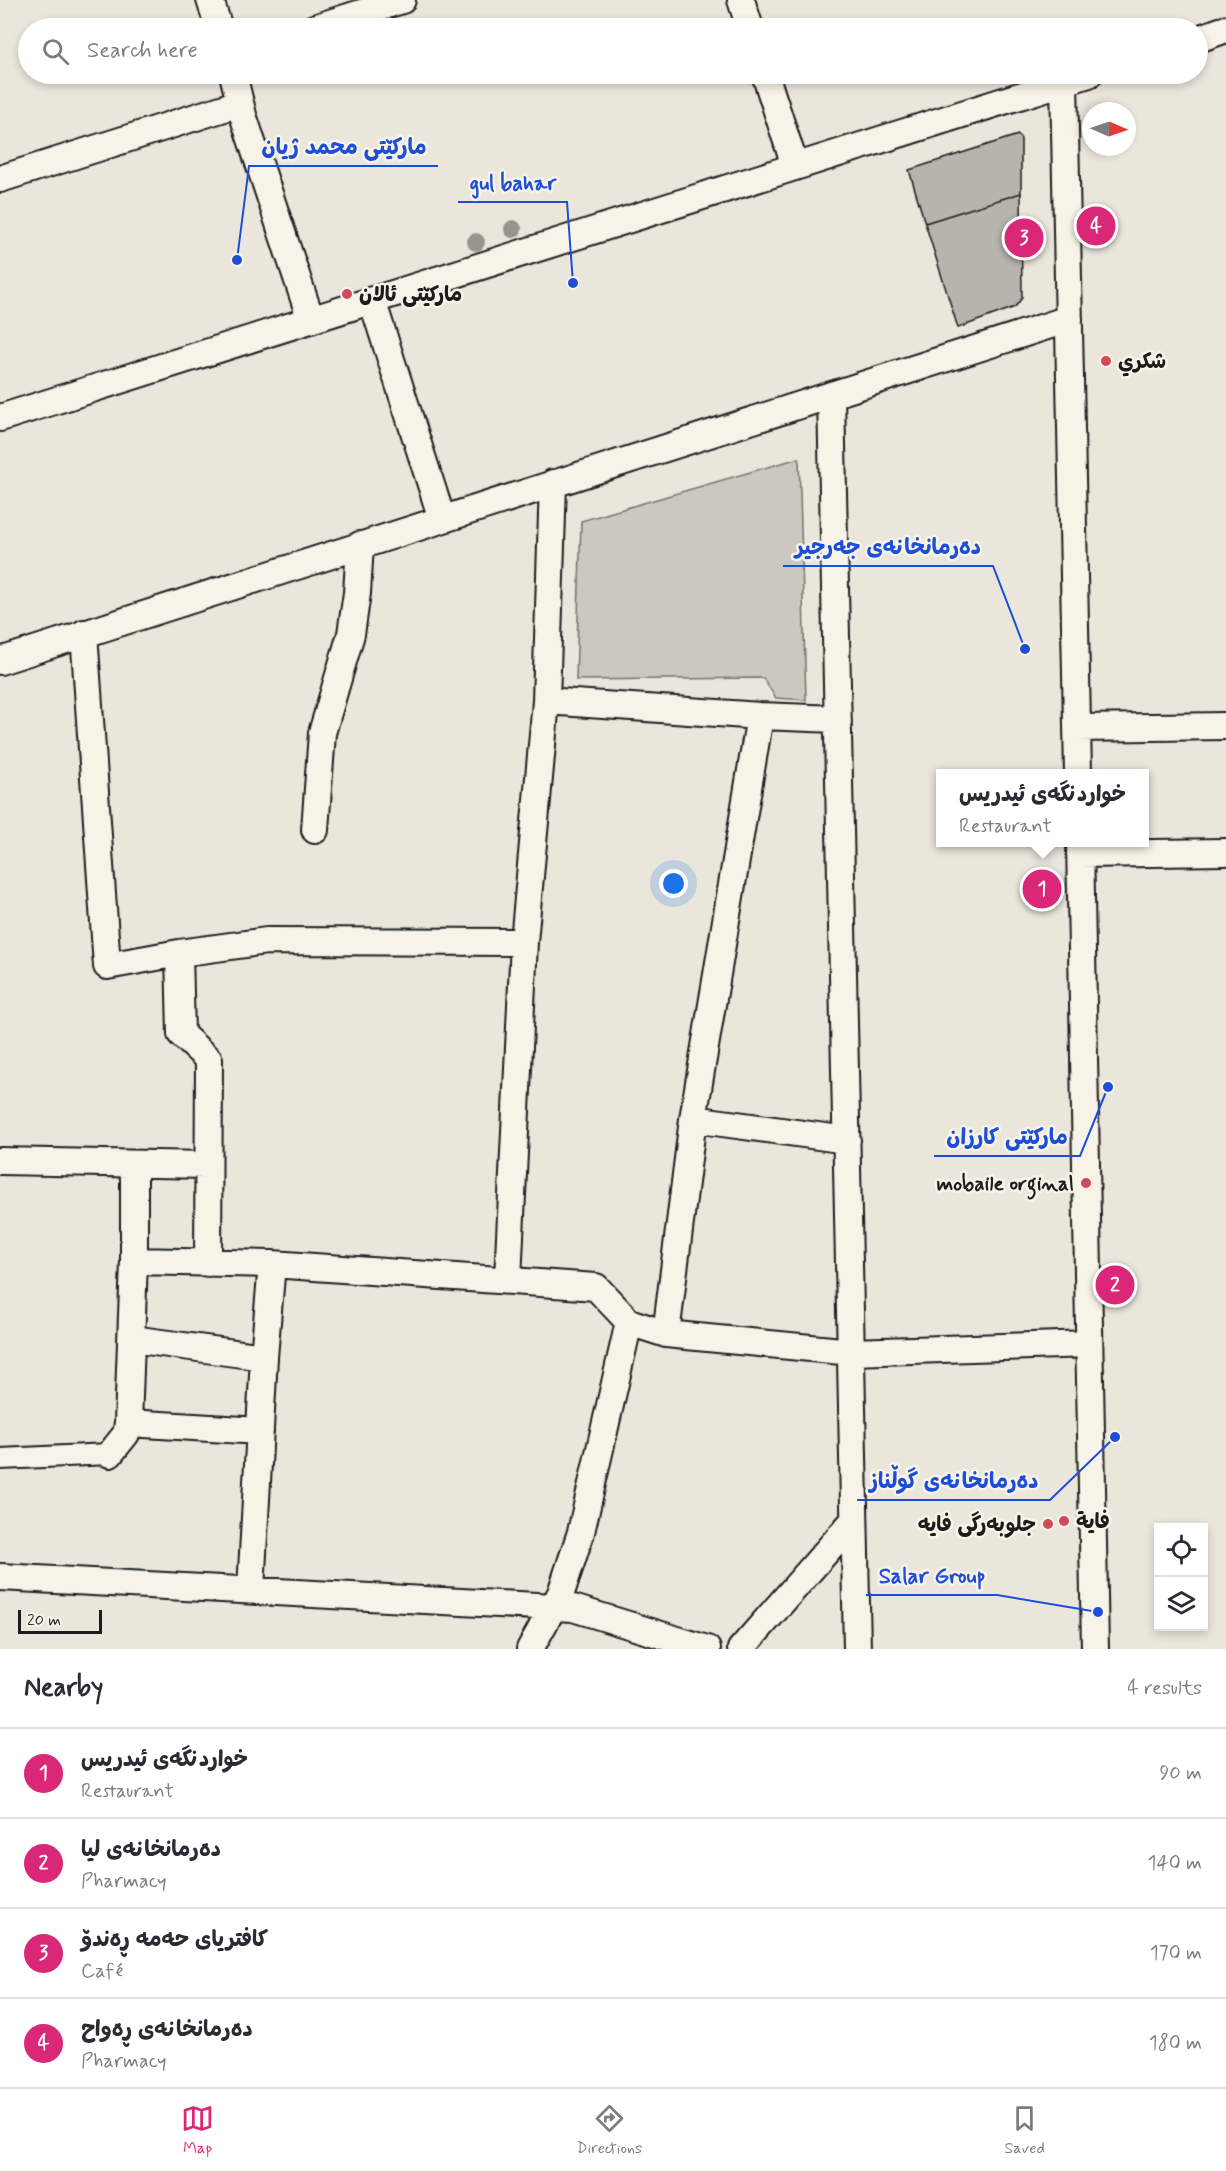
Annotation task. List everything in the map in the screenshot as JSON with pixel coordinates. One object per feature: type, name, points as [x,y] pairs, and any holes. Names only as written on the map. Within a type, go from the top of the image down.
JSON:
[{"type":"street","points":[[210,0],[216,18]]},
{"type":"street","points":[[345,18],[402,0]]},
{"type":"street","points":[[741,0],[747,18]]},
{"type":"street","points":[[1208,35],[1226,29]]},
{"type":"street","points":[[235,84],[311,320]]},
{"type":"street","points":[[768,84],[795,166]]},
{"type":"street","points":[[0,418],[1055,84]]},
{"type":"street","points":[[1064,84],[1078,769]]},
{"type":"street","points":[[0,178],[240,103]]},
{"type":"street","points":[[372,300],[442,519]]},
{"type":"street","points":[[0,661],[1069,319]]},
{"type":"street","points":[[831,394],[836,718],[852,1352],[856,1649]]},
{"type":"street","points":[[508,1279],[524,942],[546,701],[553,483]]},
{"type":"street","points":[[315,830],[322,733],[351,634],[357,593],[360,545]]},
{"type":"street","points":[[84,633],[107,966],[267,941],[524,942]]},
{"type":"street","points":[[546,701],[760,716],[836,718]]},
{"type":"street","points":[[666,1334],[693,1119],[760,716]]},
{"type":"street","points":[[1077,729],[1226,726]]},
{"type":"street","points":[[1095,1649],[1080,848],[1226,852]]},
{"type":"street","points":[[179,953],[181,1034],[209,1060],[208,1263]]},
{"type":"street","points":[[693,1119],[847,1140]]},
{"type":"street","points":[[0,1161],[207,1165]]},
{"type":"street","points":[[0,1459],[110,1454],[126,1434],[132,1339],[134,1164]]},
{"type":"street","points":[[134,1261],[272,1264],[596,1287],[629,1322],[666,1334],[852,1352],[1089,1344]]},
{"type":"street","points":[[251,1589],[264,1357],[272,1264]]},
{"type":"street","points":[[530,1649],[561,1593],[581,1532],[629,1322]]},
{"type":"street","points":[[132,1339],[264,1357]]},
{"type":"street","points":[[128,1423],[260,1431]]},
{"type":"street","points":[[741,1649],[854,1520]]},
{"type":"street","points":[[0,1577],[554,1606],[573,1608],[706,1649]]},
{"type":"shaded area","points":[[799,458],[806,700],[776,698],[763,678],[576,680],[581,521]]},
{"type":"building","points":[[1018,135],[1021,139],[1021,193],[925,223],[909,170]]},
{"type":"building","points":[[1021,193],[1022,298],[1015,307],[958,328],[925,223]]},
{"type":"place","name":"دەرمانخانەی ڕەواح","points":[[1096,226]]},
{"type":"place","name":"کافتریای حەمە ڕەندۆ","points":[[1024,238]]},
{"type":"place","name":"مارکێتی محمد ژیان","points":[[237,260]]},
{"type":"place","name":"gul bahar","points":[[573,283]]},
{"type":"place","name":"مارکێتی ئالان","points":[[347,294]]},
{"type":"place","name":"شكري","points":[[1106,361]]},
{"type":"place","name":"دەرمانخانەی جەرجیر","points":[[1025,649]]},
{"type":"place","name":"خواردنگەی ئیدریس","points":[[1042,889]]},
{"type":"place","name":"مارکێتی کارزان","points":[[1108,1087]]},
{"type":"place","name":"mobaile orginal","points":[[1086,1183]]},
{"type":"place","name":"دەرمانخانەی لیا","points":[[1115,1285]]},
{"type":"place","name":"دەرمانخانەی گوڵناز","points":[[1115,1437]]},
{"type":"place","name":"فایة","points":[[1064,1521]]},
{"type":"place","name":"جلوبەرگی فایە","points":[[1048,1524]]},
{"type":"place","name":"Salar Group","points":[[1098,1612]]}]
